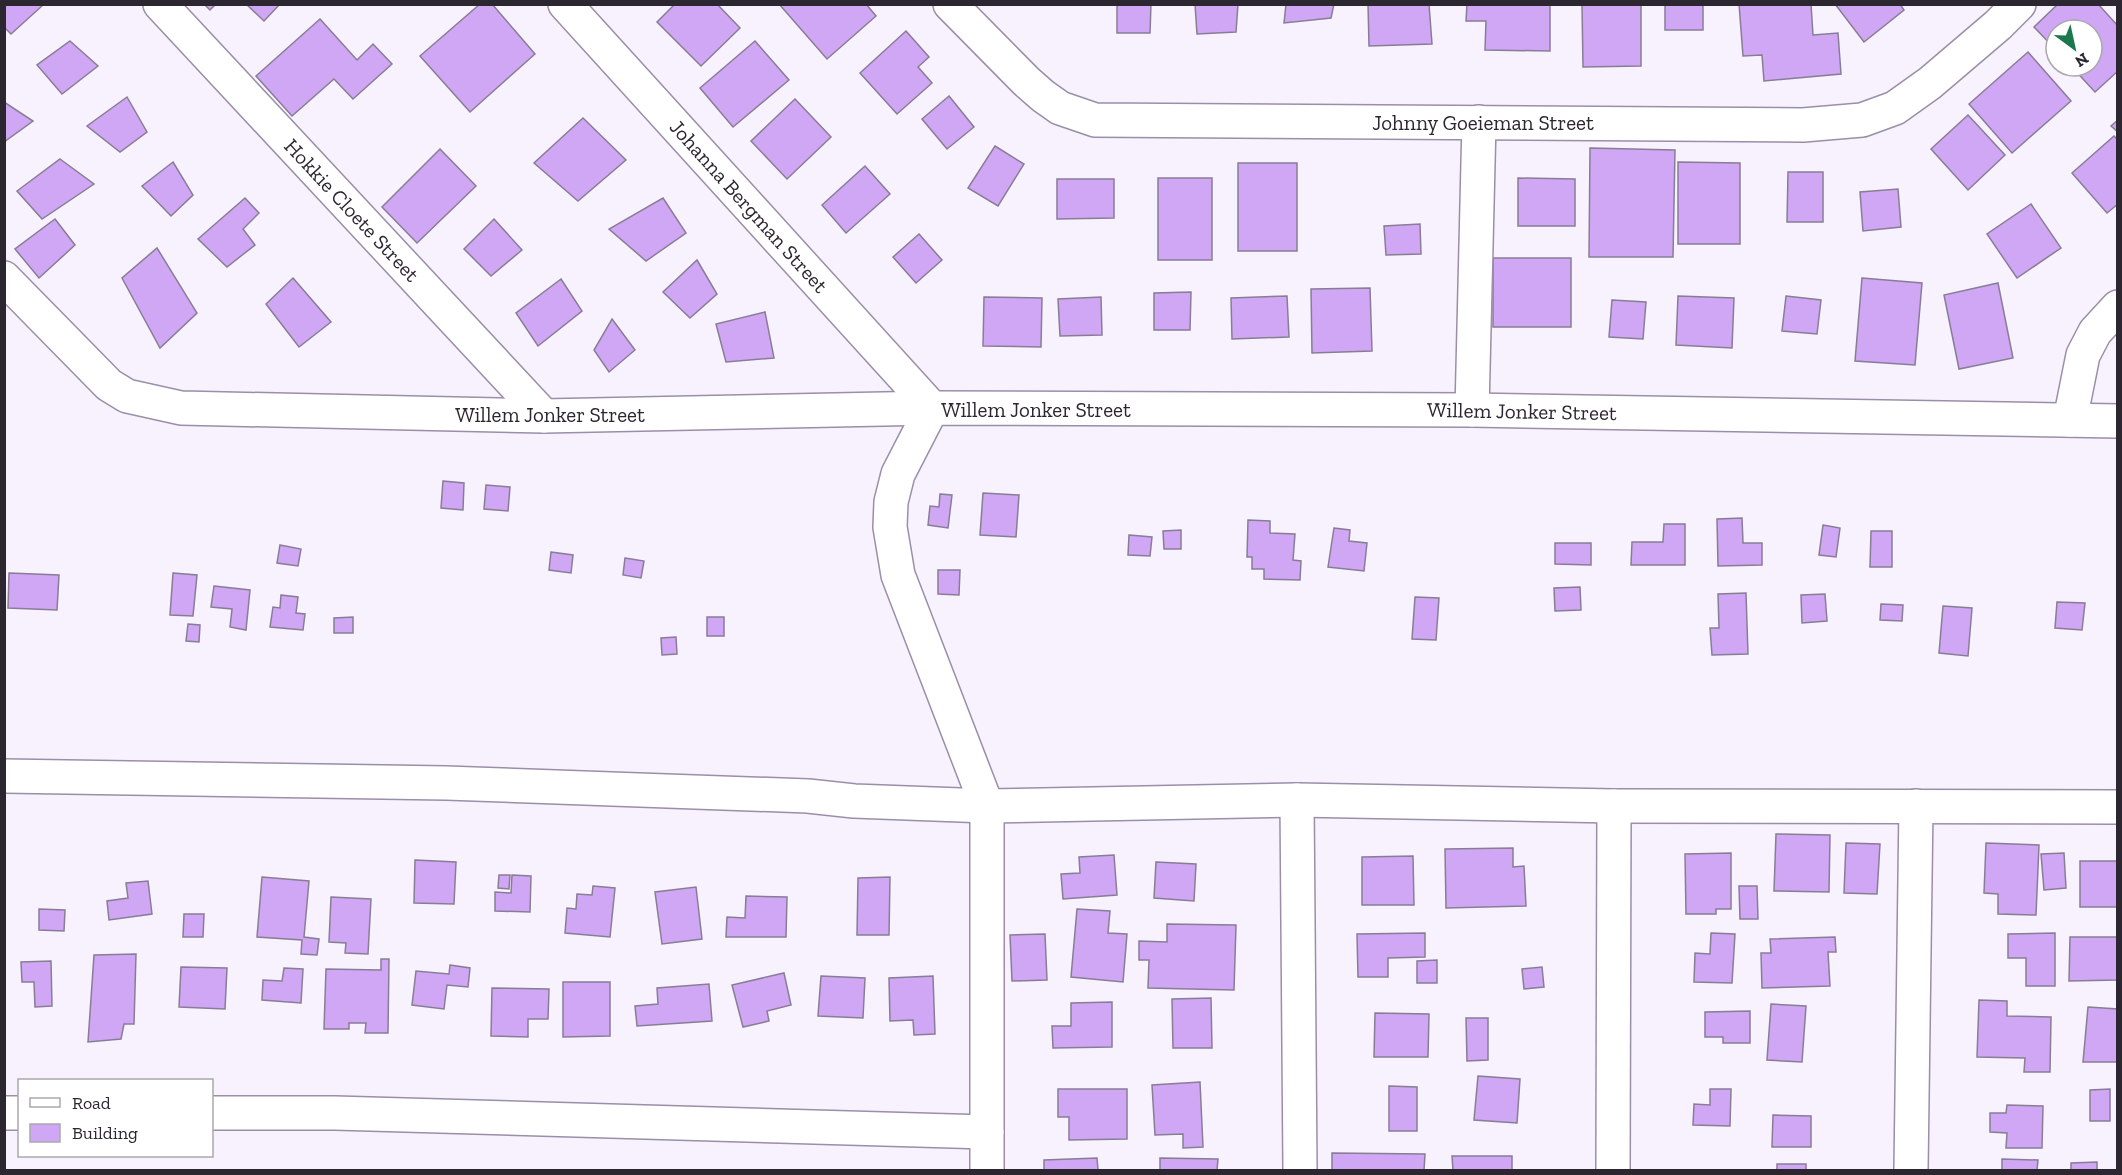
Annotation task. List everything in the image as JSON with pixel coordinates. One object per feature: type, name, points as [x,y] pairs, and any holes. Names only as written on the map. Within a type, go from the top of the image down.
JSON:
[{"type":"street","name":"Hokkie Cloete Street","points":[[160,4],[544,416]]},
{"type":"street","name":"Johanna Bergman Street","points":[[565,4],[932,408]]},
{"type":"street","name":"Johnny Goeieman Street","points":[[950,4],[1043,96],[1060,108],[1095,120],[1803,125],[1862,120],[1895,108],[1930,83],[2019,4]]},
{"type":"street","points":[[1472,410],[1479,122]]},
{"type":"street","name":"Willem Jonker Street","points":[[4,278],[108,385],[127,396],[146,402],[181,408],[544,416],[932,408],[1472,410],[2118,421]]},
{"type":"street","points":[[2070,420],[2083,355],[2095,332],[2118,307]]},
{"type":"street","points":[[932,408],[898,474],[891,502],[890,527],[898,575],[987,806],[987,1170]]},
{"type":"street","points":[[4,776],[457,783],[808,796],[854,801],[987,806],[1297,800],[1614,806],[2118,807]]},
{"type":"street","points":[[1297,800],[1300,1170]]},
{"type":"street","points":[[1613,1170],[1614,806]]},
{"type":"street","points":[[1911,1170],[1916,806]]},
{"type":"street","points":[[213,1113],[335,1113],[987,1132]]},
{"type":"building","points":[[4,4],[43,5],[11,34],[4,27]]},
{"type":"building","points":[[204,4],[216,4],[210,10]]},
{"type":"building","points":[[246,4],[280,4],[264,21]]},
{"type":"building","points":[[480,4],[492,4],[535,54],[470,112],[420,56]]},
{"type":"building","points":[[675,4],[717,4],[740,28],[701,66],[657,22]]},
{"type":"building","points":[[779,4],[866,4],[876,16],[827,59]]},
{"type":"building","points":[[1117,4],[1151,4],[1150,33],[1117,33]]},
{"type":"building","points":[[1195,4],[1238,4],[1236,32],[1197,34]]},
{"type":"building","points":[[1286,4],[1334,4],[1331,18],[1284,23]]},
{"type":"building","points":[[1368,4],[1429,4],[1432,44],[1369,46]]},
{"type":"building","points":[[1467,4],[1550,4],[1550,51],[1485,50],[1486,21],[1466,21]]},
{"type":"building","points":[[1641,4],[1641,66],[1583,67],[1582,5]]},
{"type":"building","points":[[1665,4],[1703,4],[1703,30],[1665,30]]},
{"type":"building","points":[[1739,4],[1811,4],[1813,35],[1838,33],[1841,74],[1764,81],[1762,55],[1743,56]]},
{"type":"building","points":[[1835,4],[1900,4],[1904,10],[1864,42]]},
{"type":"building","points":[[2058,4],[2098,4],[2118,26],[2118,71],[2095,92],[2082,78],[2104,78],[2104,18],[2044,18],[2044,37],[2034,27]]},
{"type":"building","points":[[320,19],[357,60],[373,44],[392,64],[353,99],[334,79],[292,116],[256,76]]},
{"type":"building","points":[[906,31],[929,57],[918,67],[932,83],[897,114],[860,73]]},
{"type":"building","points":[[70,41],[98,66],[62,94],[37,65]]},
{"type":"building","points":[[755,41],[789,80],[733,127],[700,88]]},
{"type":"building","points":[[2028,52],[2044,70],[2044,78],[2051,78],[2071,101],[2012,153],[1969,104]]},
{"type":"building","points":[[949,96],[974,127],[947,149],[922,119]]},
{"type":"building","points":[[127,97],[147,132],[120,152],[87,126]]},
{"type":"building","points":[[795,99],[831,137],[787,179],[751,141]]},
{"type":"building","points":[[4,102],[33,121],[4,142]]},
{"type":"building","points":[[1968,115],[2005,155],[1968,190],[1931,149]]},
{"type":"building","points":[[583,118],[626,160],[578,201],[534,163]]},
{"type":"building","points":[[2118,120],[2118,132],[2111,126]]},
{"type":"building","points":[[2114,136],[2118,140],[2118,204],[2107,213],[2072,173]]},
{"type":"building","points":[[995,146],[1024,164],[998,206],[968,188]]},
{"type":"building","points":[[1590,148],[1675,150],[1673,257],[1589,257]]},
{"type":"building","points":[[440,149],[476,186],[417,243],[382,207]]},
{"type":"building","points":[[60,159],[94,184],[42,219],[17,191]]},
{"type":"building","points":[[173,162],[193,195],[171,216],[142,186]]},
{"type":"building","points":[[1678,162],[1740,163],[1740,244],[1678,244]]},
{"type":"building","points":[[1238,163],[1297,163],[1297,251],[1238,251]]},
{"type":"building","points":[[865,166],[890,194],[846,233],[822,205]]},
{"type":"building","points":[[1788,172],[1823,172],[1823,222],[1787,222]]},
{"type":"building","points":[[1158,178],[1212,178],[1212,260],[1158,260]]},
{"type":"building","points":[[1518,178],[1575,179],[1575,226],[1518,226]]},
{"type":"building","points":[[1057,179],[1114,179],[1114,218],[1057,219]]},
{"type":"building","points":[[1898,189],[1901,227],[1863,231],[1860,192]]},
{"type":"building","points":[[245,198],[259,213],[243,229],[255,245],[227,267],[198,239]]},
{"type":"building","points":[[663,198],[686,233],[646,261],[609,229]]},
{"type":"building","points":[[2031,204],[2061,248],[2017,278],[1987,234]]},
{"type":"building","points":[[55,219],[75,245],[39,278],[15,249]]},
{"type":"building","points":[[494,219],[522,250],[491,276],[464,249]]},
{"type":"building","points":[[1420,224],[1421,254],[1386,255],[1384,226]]},
{"type":"building","points":[[919,234],[942,260],[916,283],[893,257]]},
{"type":"building","points":[[157,248],[197,313],[160,348],[122,278]]},
{"type":"building","points":[[1493,258],[1571,258],[1571,327],[1493,327]]},
{"type":"building","points":[[697,260],[717,294],[690,318],[663,292]]},
{"type":"building","points":[[293,278],[331,322],[299,347],[266,304]]},
{"type":"building","points":[[1862,278],[1922,283],[1915,365],[1855,361]]},
{"type":"building","points":[[561,279],[582,311],[538,346],[516,313]]},
{"type":"building","points":[[1998,283],[2013,358],[1959,369],[1944,295]]},
{"type":"building","points":[[1370,288],[1372,351],[1312,353],[1311,289]]},
{"type":"building","points":[[1191,292],[1190,330],[1154,330],[1154,293]]},
{"type":"building","points":[[1287,296],[1289,337],[1232,339],[1231,298]]},
{"type":"building","points":[[1678,296],[1734,298],[1732,348],[1676,345]]},
{"type":"building","points":[[1786,296],[1821,300],[1817,334],[1782,331]]},
{"type":"building","points":[[984,297],[1042,298],[1041,347],[983,346]]},
{"type":"building","points":[[1101,297],[1102,335],[1060,336],[1058,299]]},
{"type":"building","points":[[1612,300],[1646,302],[1643,339],[1609,337]]},
{"type":"building","points":[[765,312],[774,358],[726,362],[716,324]]},
{"type":"building","points":[[612,319],[635,350],[609,372],[594,350]]},
{"type":"building","points":[[443,481],[464,483],[463,510],[441,508]]},
{"type":"building","points":[[486,485],[510,487],[508,511],[484,509]]},
{"type":"building","points":[[983,493],[1019,495],[1016,537],[980,535]]},
{"type":"building","points":[[940,494],[952,495],[948,528],[928,525],[930,506],[939,507]]},
{"type":"building","points":[[1742,518],[1743,543],[1762,543],[1762,565],[1718,566],[1717,519]]},
{"type":"building","points":[[1248,520],[1270,521],[1270,533],[1295,534],[1293,560],[1301,561],[1300,580],[1264,579],[1264,569],[1252,569],[1252,557],[1247,557]]},
{"type":"building","points":[[1664,524],[1685,524],[1685,565],[1631,565],[1632,542],[1663,542]]},
{"type":"building","points":[[1823,525],[1840,528],[1836,557],[1819,555]]},
{"type":"building","points":[[1334,528],[1350,530],[1349,541],[1367,543],[1364,571],[1328,567]]},
{"type":"building","points":[[1181,530],[1181,549],[1164,549],[1163,531]]},
{"type":"building","points":[[1871,531],[1892,531],[1892,567],[1870,567]]},
{"type":"building","points":[[1129,535],[1152,537],[1150,556],[1128,555]]},
{"type":"building","points":[[1555,543],[1591,543],[1591,565],[1555,564]]},
{"type":"building","points":[[280,545],[301,549],[298,566],[277,563]]},
{"type":"building","points":[[551,552],[573,555],[571,573],[549,570]]},
{"type":"building","points":[[625,558],[644,561],[641,578],[623,575]]},
{"type":"building","points":[[938,570],[960,570],[959,595],[938,594]]},
{"type":"building","points":[[9,573],[59,575],[57,610],[8,608]]},
{"type":"building","points":[[173,573],[197,575],[193,616],[170,615]]},
{"type":"building","points":[[214,586],[250,590],[246,630],[230,627],[232,609],[211,607]]},
{"type":"building","points":[[1580,587],[1581,610],[1555,611],[1554,588]]},
{"type":"building","points":[[1746,593],[1748,654],[1712,655],[1710,628],[1719,628],[1718,594]]},
{"type":"building","points":[[1825,594],[1827,621],[1802,623],[1801,595]]},
{"type":"building","points":[[281,595],[298,597],[296,613],[305,614],[303,630],[270,627],[273,607],[280,608]]},
{"type":"building","points":[[1415,597],[1439,598],[1436,640],[1412,639]]},
{"type":"building","points":[[2057,602],[2085,603],[2082,630],[2055,628]]},
{"type":"building","points":[[1881,604],[1903,605],[1902,621],[1880,620]]},
{"type":"building","points":[[1943,606],[1972,608],[1968,656],[1939,653]]},
{"type":"building","points":[[353,617],[353,633],[334,633],[334,618]]},
{"type":"building","points":[[707,617],[724,617],[724,636],[707,636]]},
{"type":"building","points":[[188,624],[200,625],[199,642],[186,641]]},
{"type":"building","points":[[676,637],[677,654],[662,655],[661,638]]},
{"type":"building","points":[[1776,834],[1830,835],[1829,892],[1774,891]]},
{"type":"building","points":[[1846,843],[1880,844],[1877,894],[1844,893]]},
{"type":"building","points":[[1986,843],[2039,845],[2036,915],[1998,914],[1998,894],[1984,893]]},
{"type":"building","points":[[1513,848],[1513,867],[1524,866],[1526,906],[1446,908],[1445,849]]},
{"type":"building","points":[[1731,853],[1731,909],[1716,909],[1716,914],[1686,914],[1685,854]]},
{"type":"building","points":[[2064,853],[2066,888],[2044,890],[2041,854]]},
{"type":"building","points":[[1114,855],[1117,895],[1063,899],[1061,874],[1080,873],[1079,857]]},
{"type":"building","points":[[1413,856],[1414,905],[1362,905],[1362,857]]},
{"type":"building","points":[[415,860],[456,862],[454,904],[414,903]]},
{"type":"building","points":[[2080,861],[2118,861],[2118,907],[2080,907]]},
{"type":"building","points":[[1156,862],[1196,864],[1194,901],[1154,898]]},
{"type":"building","points":[[499,875],[510,875],[509,889],[498,888]]},
{"type":"building","points":[[512,875],[531,876],[530,912],[495,911],[495,892],[511,893]]},
{"type":"building","points":[[262,877],[309,881],[304,937],[319,939],[317,955],[301,954],[302,940],[257,937]]},
{"type":"building","points":[[890,877],[889,935],[857,935],[858,878]]},
{"type":"building","points":[[148,881],[152,914],[109,920],[107,901],[128,898],[126,883]]},
{"type":"building","points":[[593,886],[615,888],[610,937],[565,933],[567,908],[576,909],[577,894],[592,895]]},
{"type":"building","points":[[1739,886],[1757,886],[1758,919],[1740,919]]},
{"type":"building","points":[[696,887],[702,939],[662,944],[655,892]]},
{"type":"building","points":[[746,896],[787,897],[786,937],[726,937],[727,917],[745,918]]},
{"type":"building","points":[[331,897],[371,899],[368,954],[345,953],[346,943],[329,942]]},
{"type":"building","points":[[39,909],[65,910],[64,931],[39,930]]},
{"type":"building","points":[[1077,909],[1110,911],[1108,933],[1127,934],[1123,982],[1071,977]]},
{"type":"building","points":[[184,914],[204,914],[203,937],[183,937]]},
{"type":"building","points":[[1167,924],[1236,925],[1234,990],[1148,988],[1149,960],[1139,960],[1139,941],[1167,942]]},
{"type":"building","points":[[1425,933],[1425,957],[1388,958],[1388,977],[1358,977],[1357,934]]},
{"type":"building","points":[[1711,933],[1735,934],[1732,983],[1694,982],[1695,953],[1710,954]]},
{"type":"building","points":[[2055,933],[2055,986],[2026,986],[2026,958],[2008,958],[2008,934]]},
{"type":"building","points":[[1045,934],[1047,980],[1012,981],[1010,935]]},
{"type":"building","points":[[1835,937],[1836,952],[1828,952],[1830,986],[1762,988],[1761,953],[1771,953],[1770,939]]},
{"type":"building","points":[[2070,937],[2118,937],[2118,980],[2069,981]]},
{"type":"building","points":[[136,954],[134,1024],[124,1024],[121,1039],[88,1042],[94,955]]},
{"type":"building","points":[[381,959],[389,959],[388,1033],[365,1033],[366,1023],[349,1023],[349,1029],[324,1029],[326,969],[381,970]]},
{"type":"building","points":[[1437,960],[1437,983],[1417,983],[1417,961]]},
{"type":"building","points":[[51,961],[52,1006],[35,1007],[34,982],[22,982],[21,962]]},
{"type":"building","points":[[450,965],[470,968],[468,987],[447,985],[444,1009],[412,1005],[416,971],[449,974]]},
{"type":"building","points":[[181,967],[227,968],[225,1009],[179,1007]]},
{"type":"building","points":[[1542,967],[1544,987],[1524,989],[1522,969]]},
{"type":"building","points":[[284,968],[303,969],[301,1003],[262,1000],[263,980],[282,981]]},
{"type":"building","points":[[784,973],[791,1005],[767,1011],[769,1021],[743,1027],[732,985]]},
{"type":"building","points":[[821,976],[865,978],[863,1018],[818,1016]]},
{"type":"building","points":[[933,976],[935,1034],[914,1035],[913,1020],[890,1021],[889,978]]},
{"type":"building","points":[[563,982],[610,982],[610,1036],[563,1037]]},
{"type":"building","points":[[709,984],[712,1021],[637,1026],[635,1006],[658,1004],[657,988]]},
{"type":"building","points":[[492,988],[549,989],[548,1019],[528,1019],[528,1037],[491,1036]]},
{"type":"building","points":[[1211,998],[1212,1048],[1173,1048],[1172,999]]},
{"type":"building","points":[[1979,1000],[2007,1001],[2007,1016],[2051,1017],[2050,1072],[2024,1072],[2025,1058],[1977,1057]]},
{"type":"building","points":[[1112,1002],[1112,1047],[1053,1048],[1052,1026],[1071,1026],[1071,1003]]},
{"type":"building","points":[[1771,1004],[1806,1006],[1802,1062],[1767,1060]]},
{"type":"building","points":[[2088,1007],[2118,1009],[2117,1062],[2083,1062]]},
{"type":"building","points":[[1750,1011],[1750,1043],[1723,1043],[1723,1037],[1705,1037],[1705,1012]]},
{"type":"building","points":[[1375,1013],[1429,1014],[1428,1057],[1374,1057]]},
{"type":"building","points":[[1466,1018],[1488,1018],[1488,1060],[1467,1061]]},
{"type":"building","points":[[1478,1076],[1520,1079],[1517,1123],[1474,1120]]},
{"type":"building","points":[[1200,1082],[1203,1147],[1183,1148],[1183,1134],[1155,1135],[1152,1085]]},
{"type":"building","points":[[1389,1086],[1417,1087],[1417,1131],[1389,1131]]},
{"type":"building","points":[[1058,1089],[1127,1089],[1127,1139],[1069,1140],[1069,1117],[1058,1117]]},
{"type":"building","points":[[1710,1089],[1731,1089],[1730,1126],[1693,1125],[1694,1104],[1710,1105]]},
{"type":"building","points":[[2110,1089],[2110,1121],[2090,1121],[2090,1090]]},
{"type":"building","points":[[2007,1105],[2043,1106],[2042,1148],[2006,1148],[2007,1133],[1990,1132],[1990,1113],[2006,1113]]},
{"type":"building","points":[[1773,1115],[1811,1116],[1811,1147],[1772,1147]]},
{"type":"building","points":[[1332,1153],[1425,1154],[1424,1170],[1332,1170]]},
{"type":"building","points":[[1452,1156],[1512,1156],[1512,1170],[1453,1170]]},
{"type":"building","points":[[1097,1158],[1098,1170],[1044,1170],[1044,1160]]},
{"type":"building","points":[[1160,1158],[1218,1159],[1217,1170],[1160,1170]]},
{"type":"building","points":[[2002,1159],[2038,1160],[2037,1170],[2002,1170]]},
{"type":"building","points":[[2097,1162],[2097,1170],[2071,1170],[2071,1163]]},
{"type":"building","points":[[1777,1164],[1806,1164],[1806,1170],[1777,1170]]}]
